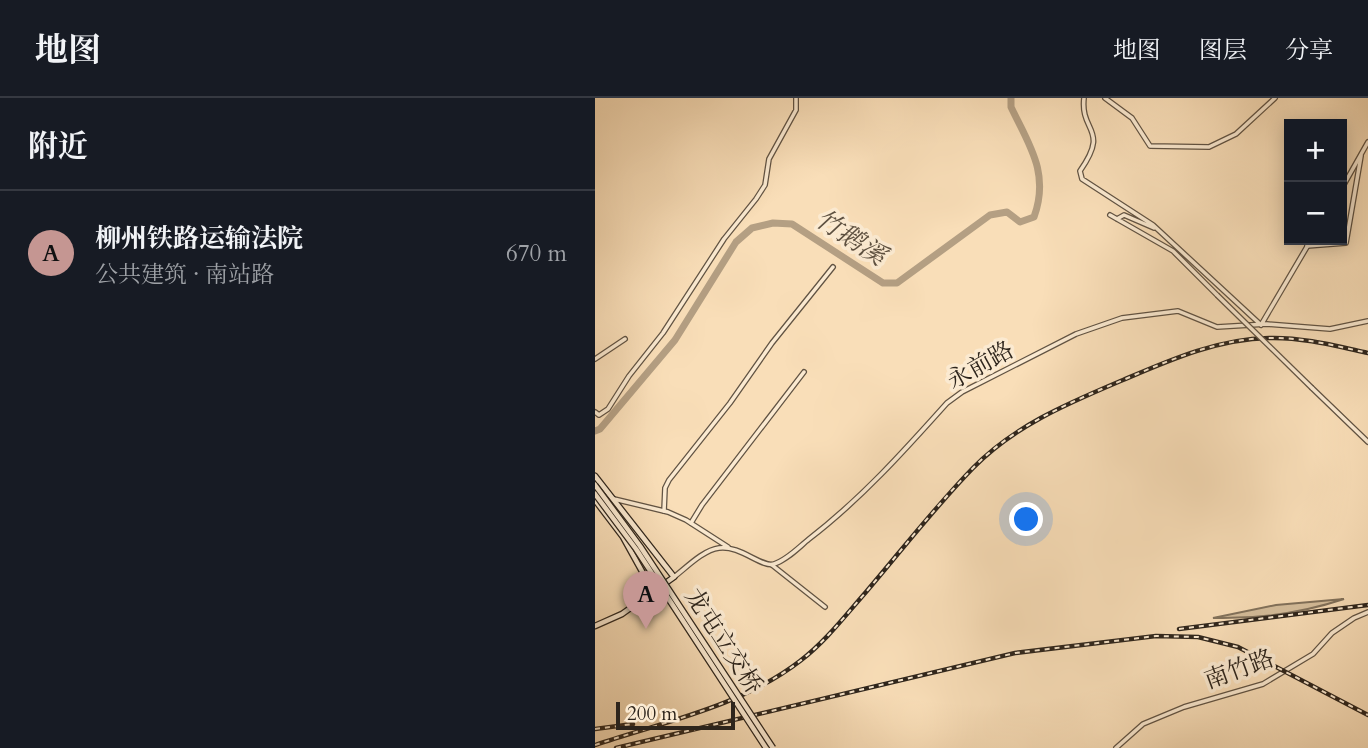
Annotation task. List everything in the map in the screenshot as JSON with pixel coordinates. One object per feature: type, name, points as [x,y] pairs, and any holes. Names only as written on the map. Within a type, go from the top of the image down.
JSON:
[{"type":"main road","points":[[595,476],[674,577],[622,614],[595,626]]},
{"type":"main road","name":"龙屯立交桥","points":[[595,485],[640,545],[772,748]]},
{"type":"main road","name":"龙屯立交桥","points":[[595,494],[636,549],[766,748]]},
{"type":"main road","points":[[595,500],[622,537],[654,593]]},
{"type":"street","points":[[595,412],[599,415],[608,409],[629,376],[663,333],[724,239],[765,185],[773,150],[796,110],[796,98]]},
{"type":"street","points":[[1084,98],[1094,143],[1091,155],[1080,171],[1082,179],[1159,230],[1261,325],[1307,246],[1346,243],[1361,154]]},
{"type":"street","points":[[1105,98],[1132,118],[1150,146],[1209,147],[1236,134],[1275,98]]},
{"type":"street","points":[[1345,182],[1368,142]]},
{"type":"street","points":[[1110,215],[1173,251],[1368,442]]},
{"type":"street","points":[[1117,219],[1124,215],[1159,230]]},
{"type":"street","points":[[664,511],[665,488],[669,480],[833,267]]},
{"type":"street","name":"永前路","points":[[772,565],[783,560],[830,523],[867,489],[947,403],[962,392],[1076,334],[1122,318],[1178,311],[1217,327],[1299,325],[1330,329],[1368,321]]},
{"type":"street","points":[[595,359],[625,339]]},
{"type":"street","points":[[691,523],[804,372]]},
{"type":"street","points":[[614,499],[664,511],[691,523],[730,548],[772,565],[825,607]]},
{"type":"street","points":[[674,577],[706,553],[717,548],[730,548]]},
{"type":"street","name":"南竹路","points":[[1116,748],[1143,724],[1184,707],[1275,678],[1313,654],[1332,632],[1368,612]]},
{"type":"shaded area","points":[[1344,599],[1280,614],[1213,618],[1276,605]]},
{"type":"waterway","name":"竹鹅溪","points":[[595,431],[600,429],[675,340],[736,242],[752,228],[773,223],[792,224],[883,283],[897,283],[990,215],[1007,212],[1020,222],[1034,217],[1040,187],[1039,173],[1011,107],[1011,98]]},
{"type":"railway","points":[[595,745],[728,701],[777,677],[800,661],[818,646],[973,468],[1007,439],[1043,416],[1176,358],[1231,342],[1269,338],[1294,339],[1368,353]]},
{"type":"railway","points":[[1179,629],[1368,605]]},
{"type":"railway","points":[[616,748],[1015,653],[1156,636],[1198,637],[1238,647],[1368,715]]},
{"type":"railway","points":[[595,729],[633,724]]},
{"type":"place","name":"柳州铁路运输法院","points":[[646,629]]}]
